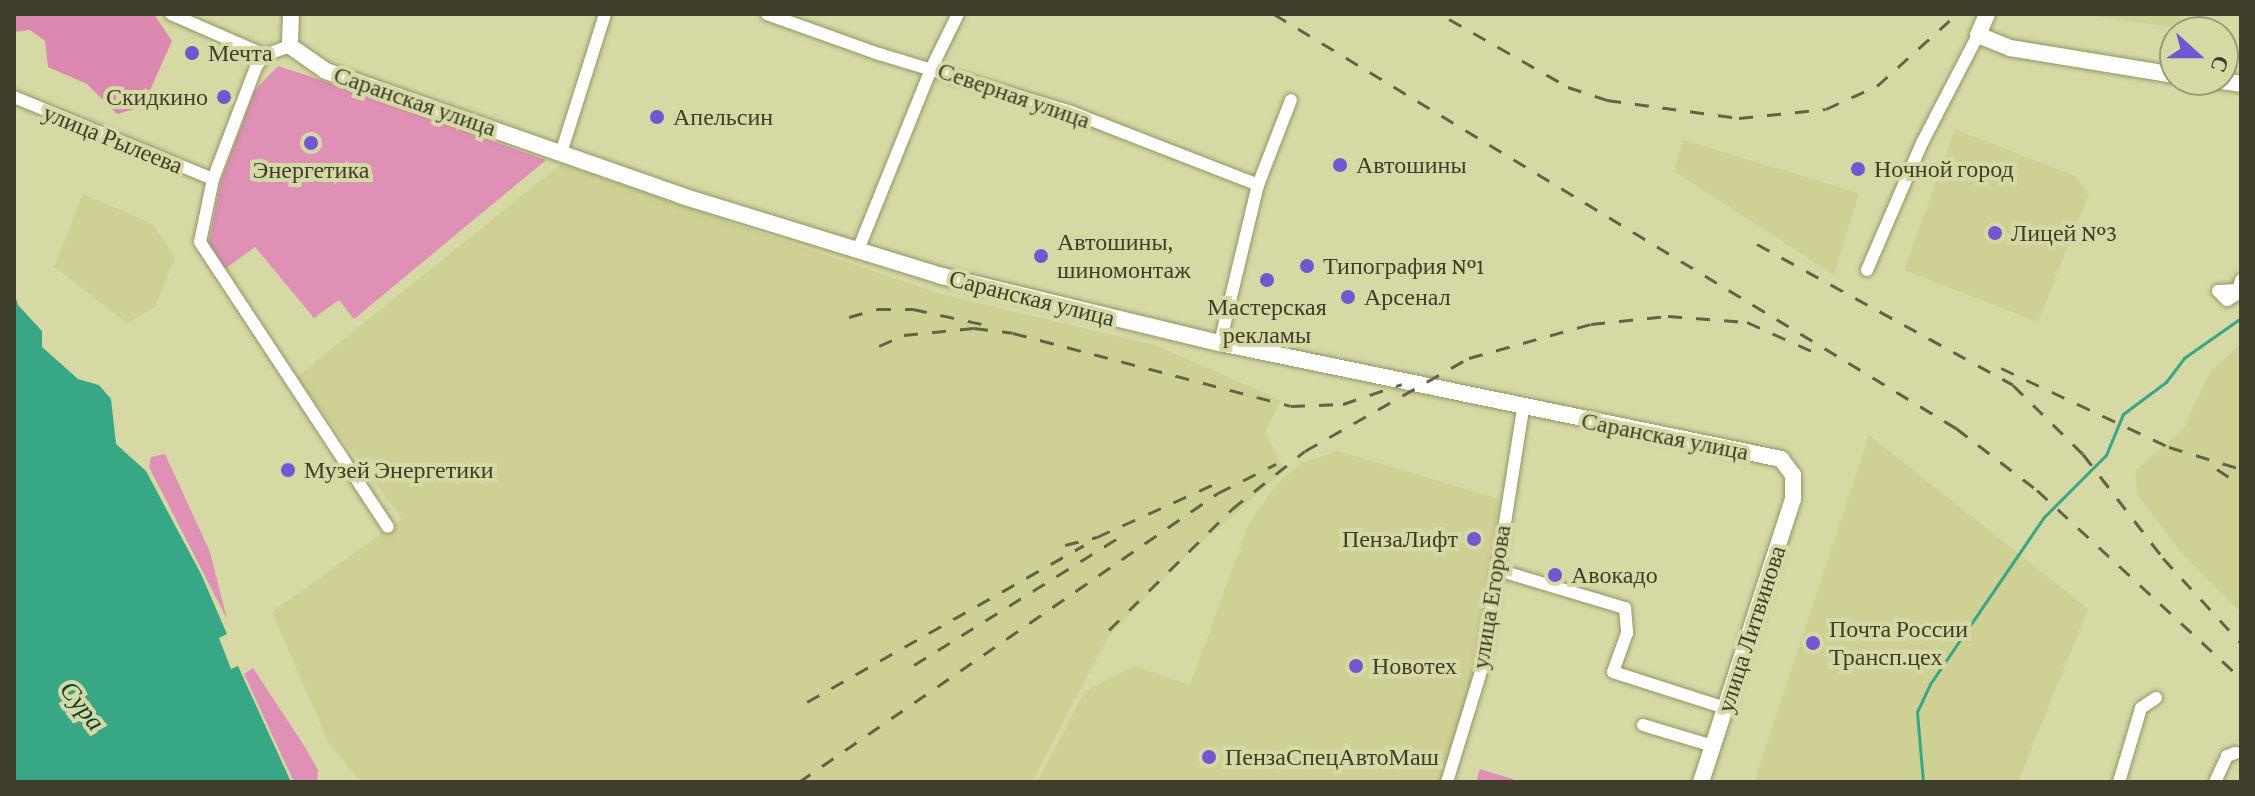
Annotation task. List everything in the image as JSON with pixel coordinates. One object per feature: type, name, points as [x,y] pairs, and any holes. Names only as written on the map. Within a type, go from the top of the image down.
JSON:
[{"type":"main road","points":[[290,46],[291,14]]},
{"type":"main road","points":[[1987,14],[1978,35],[2028,53],[2159,73]]},
{"type":"main road","name":"Саранская улица","points":[[290,46],[326,71],[561,153],[858,250],[1010,294],[1523,409],[1781,459],[1793,475]]},
{"type":"main road","name":"улица Литвинова","points":[[1701,782],[1793,499],[1793,475]]},
{"type":"street","points":[[171,14],[265,55],[290,46]]},
{"type":"street","points":[[561,153],[605,14]]},
{"type":"street","name":"Северная улица","points":[[767,14],[879,54],[932,67],[1071,112],[1258,185]]},
{"type":"street","points":[[858,250],[932,67],[958,14]]},
{"type":"street","points":[[1867,270],[1922,143],[1978,35]]},
{"type":"street","points":[[265,55],[213,179],[201,226],[203,251],[388,527]]},
{"type":"street","name":"улица Рылеева","points":[[14,97],[213,179]]},
{"type":"street","points":[[1220,343],[1258,185],[1291,100]]},
{"type":"street","points":[[2241,280],[2238,290],[2218,291],[2227,300],[2241,292]]},
{"type":"street","name":"улица Егорова","points":[[1447,782],[1482,668],[1523,409]]},
{"type":"street","points":[[1498,570],[1625,608],[1627,633],[1613,672],[1725,708]]},
{"type":"street","points":[[2119,782],[2141,708],[2156,698]]},
{"type":"street","points":[[1643,725],[1713,746]]},
{"type":"street","points":[[2215,782],[2227,756],[2235,753]]},
{"type":"shaded area","points":[[14,14],[154,14],[172,41],[147,97],[135,109],[117,114],[87,84],[48,67],[45,41],[30,30],[14,32]]},
{"type":"shaded area","points":[[2080,14],[2181,14],[2159,16],[2159,25]]},
{"type":"shaded area","points":[[278,66],[546,160],[354,319],[339,300],[314,318],[255,247],[225,269],[208,246],[221,180],[255,90]]},
{"type":"shaded area","name":"Лицей №3","points":[[1955,129],[2075,176],[2089,193],[2038,322],[1904,270]]},
{"type":"shaded area","points":[[1683,140],[1859,193],[1834,275],[1674,171]]},
{"type":"shaded area","points":[[561,164],[940,294],[1154,345],[1281,400],[1265,432],[1285,470],[1187,555],[1108,637],[1032,782],[361,782],[329,744],[272,612],[402,519],[297,377]]},
{"type":"shaded area","points":[[83,194],[153,224],[175,258],[155,307],[127,323],[54,267]]},
{"type":"shaded area","points":[[2241,344],[2241,613],[2181,552],[2138,495],[2135,471],[2183,429],[2211,371]]},
{"type":"shaded area","points":[[1869,435],[2088,609],[2018,782],[1754,782]]},
{"type":"shaded area","points":[[1338,451],[1499,499],[1478,673],[1443,782],[1037,782],[1085,691],[1134,666],[1190,685],[1249,523],[1277,484],[1301,463]]},
{"type":"shaded area","points":[[165,454],[210,552],[227,619],[149,467],[151,457]]},
{"type":"shaded area","points":[[253,668],[318,770],[317,782],[294,782],[244,674]]},
{"type":"shaded area","points":[[1480,769],[1522,782],[1476,782]]},
{"type":"water","name":"Сура","points":[[14,292],[18,305],[42,331],[42,347],[78,379],[99,385],[111,399],[116,444],[146,471],[201,574],[227,634],[219,638],[231,669],[238,666],[291,782],[14,782]]},
{"type":"waterway","points":[[1923,782],[1917,712],[1930,684],[2044,517],[2106,455],[2123,414],[2166,382],[2184,358],[2241,318]]},
{"type":"railway","points":[[1274,14],[1956,428],[2037,490],[2241,678]]},
{"type":"railway","points":[[1449,19],[1568,87],[1607,100],[1739,118],[1826,109],[1877,86],[1957,14]]},
{"type":"railway","points":[[1757,244],[2013,385],[2083,454],[2163,558],[2241,643]]},
{"type":"railway","points":[[849,317],[877,309],[913,309],[982,324]]},
{"type":"railway","points":[[1109,630],[1232,509],[1305,451],[1469,358],[1591,324],[1668,316],[1747,322],[1816,353]]},
{"type":"railway","points":[[879,346],[904,335],[974,328],[1013,333],[1291,406],[1343,404],[1402,384]]},
{"type":"railway","points":[[2001,368],[2169,447],[2241,469]]},
{"type":"railway","points":[[799,782],[1218,493],[1276,464]]},
{"type":"railway","points":[[2217,469],[2241,485]]},
{"type":"railway","points":[[1065,545],[1097,537],[1223,480]]},
{"type":"railway","points":[[914,665],[1121,536]]},
{"type":"railway","points":[[807,702],[1084,545]]},
{"type":"place","name":"Мечта","points":[[192,53]]},
{"type":"place","name":"Скидкино","points":[[224,97]]},
{"type":"place","name":"Апельсин","points":[[657,117]]},
{"type":"place","name":"Энергетика","points":[[311,143]]},
{"type":"place","name":"Автошины","points":[[1340,165]]},
{"type":"place","name":"Ночной город","points":[[1858,169]]},
{"type":"place","name":"Лицей №3","points":[[1995,233]]},
{"type":"place","name":"Автошины, шиномонтаж","points":[[1041,256]]},
{"type":"place","name":"Типография №1","points":[[1307,266]]},
{"type":"place","name":"Мастерская рекламы","points":[[1267,280]]},
{"type":"place","name":"Арсенал","points":[[1348,297]]},
{"type":"place","name":"Музей Энергетики","points":[[288,470]]},
{"type":"place","name":"ПензаЛифт","points":[[1474,539]]},
{"type":"place","name":"Авокадо","points":[[1555,575]]},
{"type":"place","name":"Почта России Трансп.цех","points":[[1813,643]]},
{"type":"place","name":"Новотех","points":[[1356,666]]},
{"type":"place","name":"ПензаСпецАвтоМаш","points":[[1209,757]]}]
